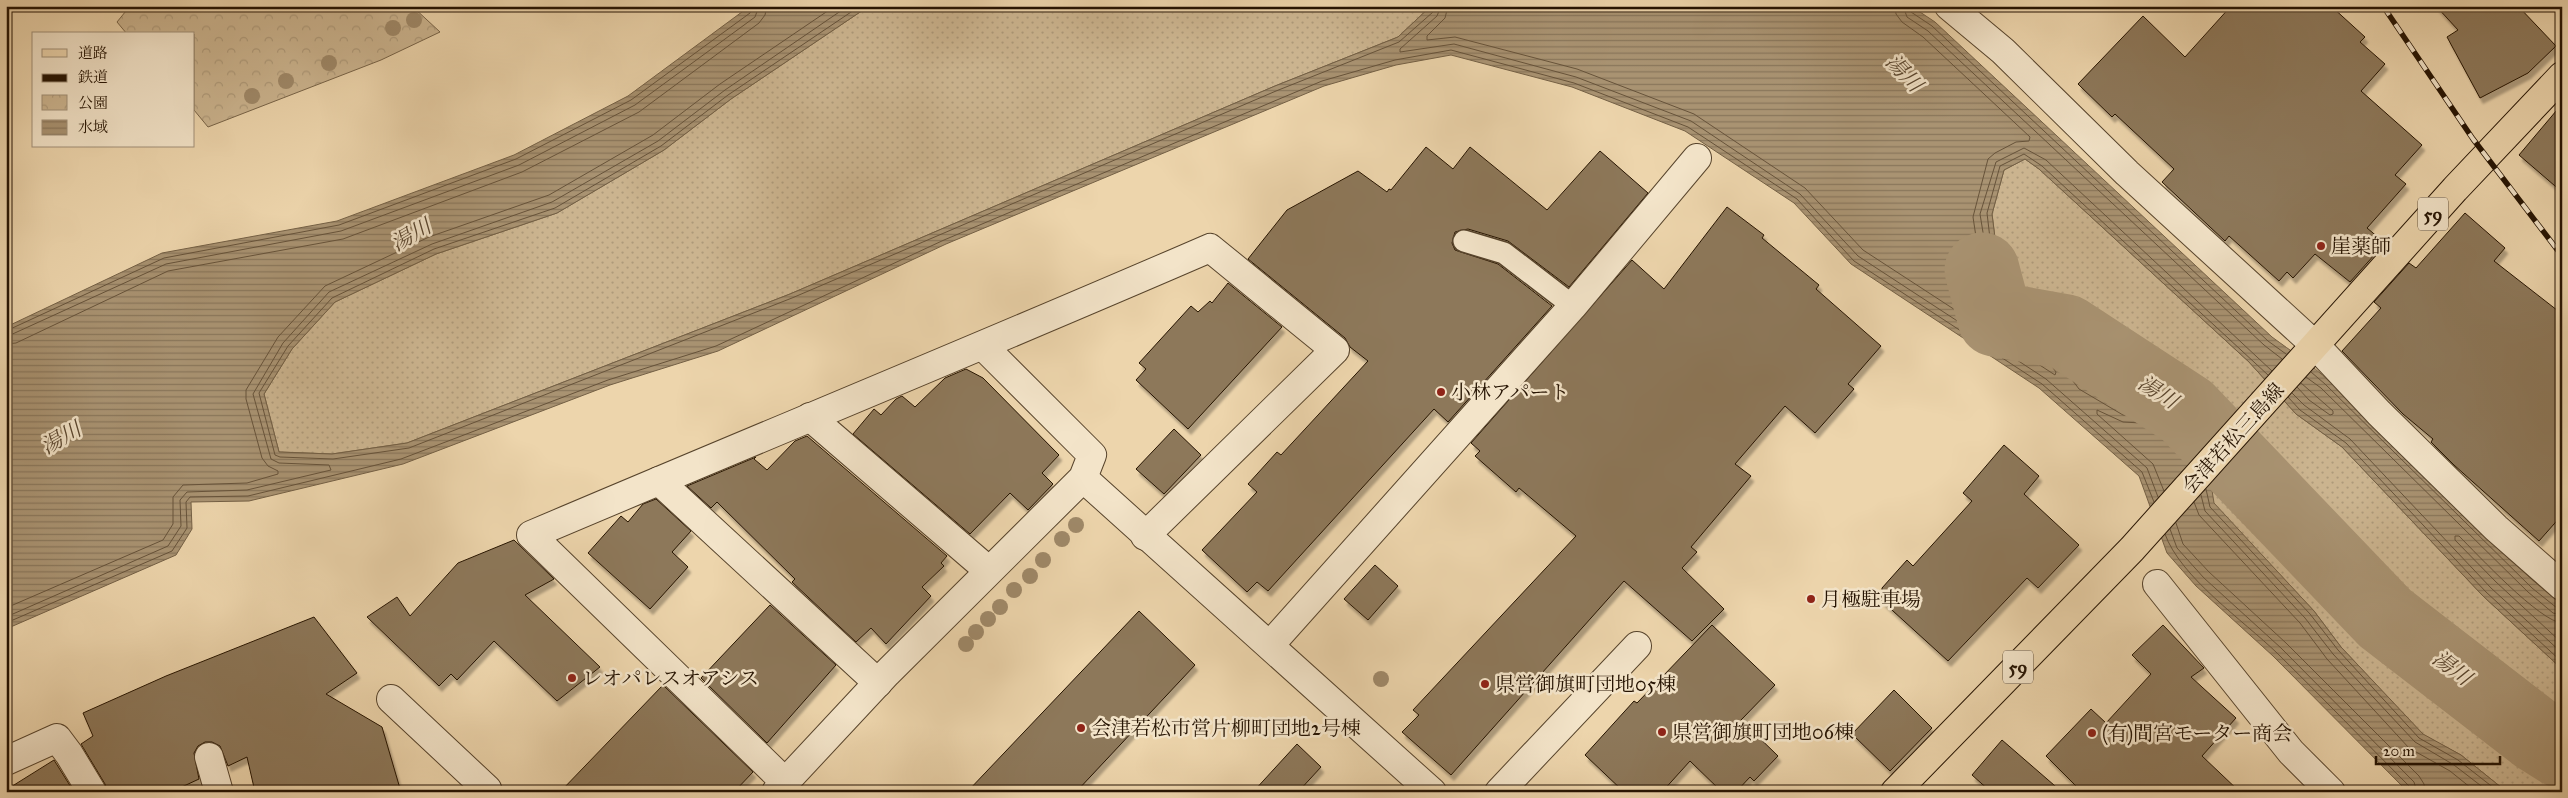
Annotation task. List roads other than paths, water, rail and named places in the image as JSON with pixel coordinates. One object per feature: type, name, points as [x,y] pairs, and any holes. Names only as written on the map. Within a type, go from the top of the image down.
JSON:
[{"type":"main road","name":"会津若松三島線","points":[[1896,792],[2139,541],[2455,189],[2562,76]]},
{"type":"street","points":[[1949,6],[2002,51],[2496,528],[2562,586]]},
{"type":"street","points":[[1270,645],[1572,306],[1697,158]]},
{"type":"street","points":[[982,346],[1092,455],[1083,478],[988,570],[878,683],[781,787],[531,535],[810,416],[982,346],[1210,248],[1335,350],[1145,536]]},
{"type":"street","points":[[810,416],[988,570]]},
{"type":"street","points":[[1083,478],[1145,536],[1270,645],[1432,792]]},
{"type":"street","points":[[659,481],[878,683]]},
{"type":"street","points":[[2157,584],[2291,752],[2331,792]]},
{"type":"street","points":[[1499,792],[1637,646]]},
{"type":"street","points":[[391,699],[487,789],[486,792]]},
{"type":"street","points":[[6,761],[56,738],[69,754],[92,792]]},
{"type":"street","points":[[209,757],[218,792]]},
{"type":"lane","points":[[1464,241],[1504,253],[1572,306]]},
{"type":"water","points":[[750,6],[869,6],[731,99],[664,150],[557,213],[436,254],[335,302],[292,349],[264,394],[279,452],[332,454],[407,443],[790,294],[1275,86],[1398,37],[1431,6],[1911,6],[1935,22],[2272,337],[2329,381],[2501,551],[2562,605],[2562,669],[2483,596],[2342,447],[2296,414],[2249,362],[2039,169],[2025,159],[2004,170],[1992,214],[1998,262],[2086,380],[2127,404],[2162,405],[2200,415],[2214,503],[2314,611],[2341,647],[2423,734],[2461,755],[2507,792],[2408,792],[2273,656],[2196,586],[2167,553],[2139,476],[2039,388],[1851,264],[1794,203],[1685,131],[1572,87],[1451,55],[1396,65],[1324,86],[946,244],[718,351],[610,385],[403,464],[249,501],[191,502],[192,529],[176,555],[6,629],[6,327],[162,253],[337,221],[514,155],[628,96]]},
{"type":"waterway","name":"湯川","points":[[1982,270],[1995,319],[2066,332],[2187,411],[2385,618],[2538,736],[2562,751]]},
{"type":"railway","points":[[2383,6],[2473,139],[2562,256]]},
{"type":"place","name":"崖薬師","points":[[2321,246]]},
{"type":"place","name":"小林アパート","points":[[1441,392]]},
{"type":"place","name":"月極駐車場","points":[[1811,599]]},
{"type":"place","name":"レオパレスオアシス","points":[[572,678]]},
{"type":"place","name":"県営御旗町団地05棟","points":[[1485,684]]},
{"type":"place","name":"会津若松市営片柳町団地2号棟","points":[[1081,728]]},
{"type":"place","name":"県営御旗町団地06棟","points":[[1662,732]]},
{"type":"place","name":"(有)間宮モーター商会","points":[[2092,733]]}]
